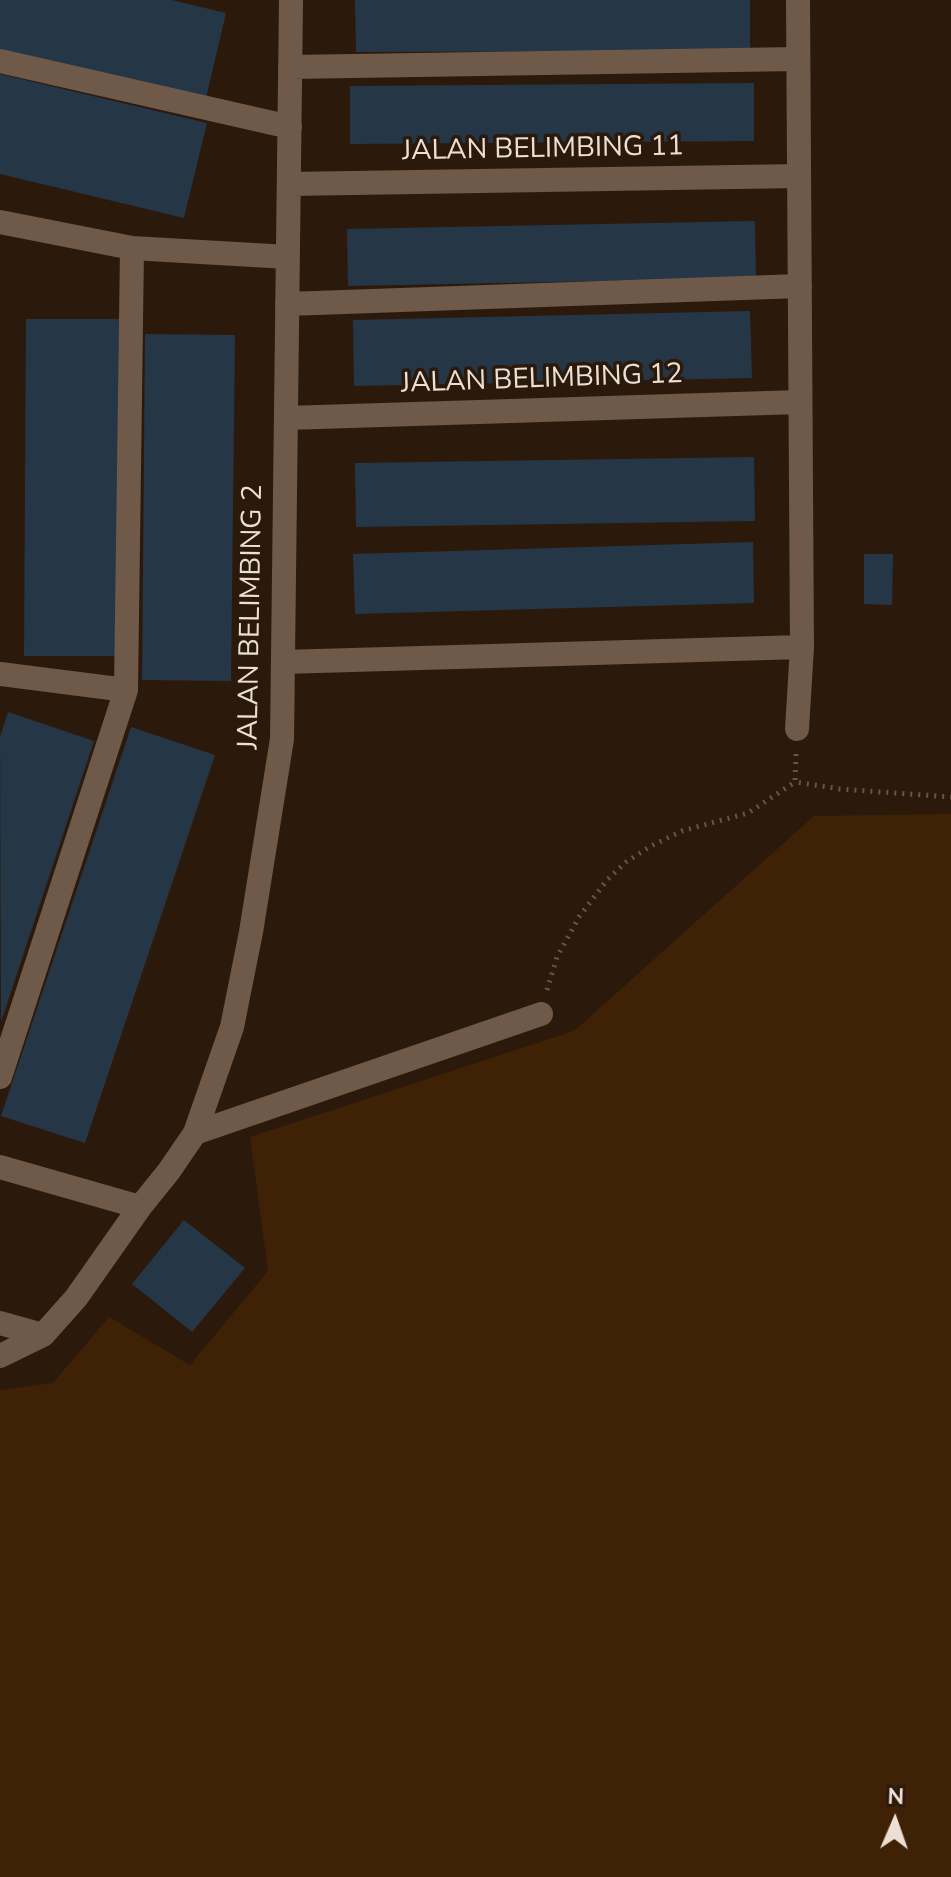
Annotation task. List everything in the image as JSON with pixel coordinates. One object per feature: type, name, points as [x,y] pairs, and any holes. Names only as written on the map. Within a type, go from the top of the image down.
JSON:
[{"type":"street","name":"JALAN BELIMBING 2","points":[[43,1335],[76,1298],[195,1133],[232,1027],[251,932],[282,739],[291,0]]},
{"type":"street","points":[[797,729],[802,647],[798,0]]},
{"type":"street","points":[[290,67],[798,59]]},
{"type":"street","points":[[0,61],[290,127]]},
{"type":"street","name":"JALAN BELIMBING 11","points":[[289,184],[799,176]]},
{"type":"street","points":[[0,222],[132,248],[288,257]]},
{"type":"street","points":[[0,1077],[126,690],[132,248]]},
{"type":"street","points":[[287,304],[800,286]]},
{"type":"street","name":"JALAN BELIMBING 12","points":[[286,418],[800,402]]},
{"type":"street","points":[[283,662],[802,647]]},
{"type":"street","points":[[0,674],[126,690]]},
{"type":"street","points":[[195,1133],[541,1014]]},
{"type":"street","points":[[0,1167],[140,1207]]},
{"type":"street","points":[[0,1323],[43,1335]]},
{"type":"street","points":[[0,1356],[43,1335]]},
{"type":"path","points":[[795,782],[797,729]]},
{"type":"path","points":[[541,1014],[557,957],[579,917],[607,880],[651,846],[682,831],[748,813],[795,782],[840,789],[951,797]]},
{"type":"shaded area","points":[[951,814],[951,1877],[0,1877],[0,1390],[53,1383],[109,1317],[190,1365],[268,1271],[250,1137],[574,1031],[814,816]]},
{"type":"building","points":[[0,0],[172,0],[226,13],[206,98],[0,49]]},
{"type":"building","points":[[355,0],[750,0],[750,51],[356,52]]},
{"type":"building","points":[[0,74],[207,123],[184,218],[0,174]]},
{"type":"building","points":[[754,83],[754,141],[350,144],[350,86]]},
{"type":"building","points":[[755,221],[756,278],[348,286],[347,229]]},
{"type":"building","points":[[750,311],[752,378],[354,386],[353,320]]},
{"type":"building","points":[[26,319],[119,319],[118,656],[24,656]]},
{"type":"building","points":[[145,334],[235,335],[231,681],[142,680]]},
{"type":"building","points":[[754,457],[755,521],[356,527],[355,463]]},
{"type":"building","points":[[753,542],[754,603],[355,614],[353,554]]},
{"type":"building","points":[[864,554],[893,554],[892,605],[864,604]]},
{"type":"building","points":[[8,712],[94,741],[1,1022],[0,737]]},
{"type":"building","points":[[131,727],[215,755],[85,1143],[1,1116]]},
{"type":"building","points":[[184,1220],[245,1268],[192,1332],[132,1284]]}]
